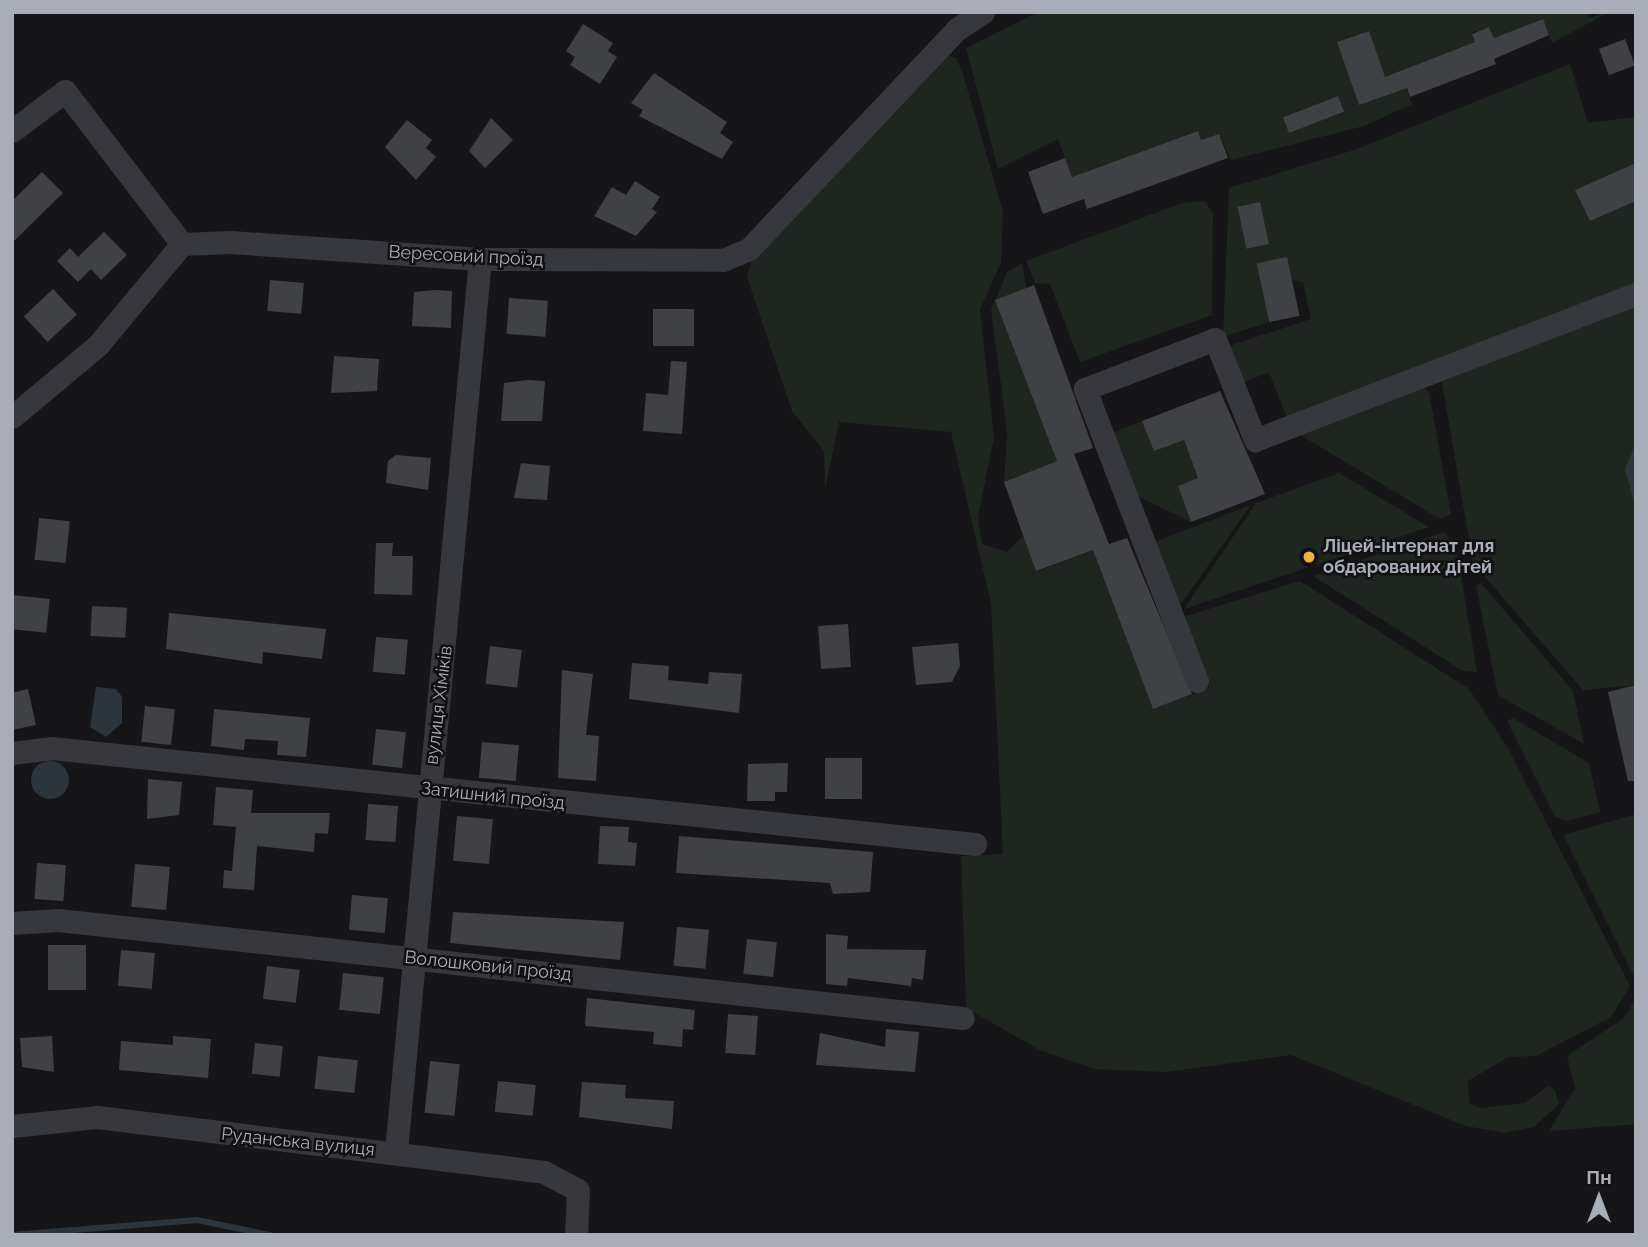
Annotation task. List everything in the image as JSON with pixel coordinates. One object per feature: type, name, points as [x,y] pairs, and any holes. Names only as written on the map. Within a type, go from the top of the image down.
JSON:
[{"type":"street","name":"Вересовий проїзд","points":[[182,244],[481,259],[680,264],[723,260],[749,249],[957,29],[983,12]]},
{"type":"street","points":[[12,131],[65,91],[182,244],[98,345],[12,417]]},
{"type":"street","name":"вулиця Хіміків","points":[[396,1151],[411,957],[481,259]]},
{"type":"street","points":[[1197,681],[1085,389],[1214,339],[1255,440],[1636,294]]},
{"type":"street","name":"Затишний проїзд","points":[[12,753],[51,748],[429,790],[975,844]]},
{"type":"street","name":"Волошковий проїзд","points":[[12,923],[58,920],[963,1018]]},
{"type":"street","name":"Руданська вулиця","points":[[12,1126],[97,1118],[396,1151],[544,1172],[578,1190],[576,1235]]},
{"type":"shaded area","points":[[1039,12],[1586,12],[1589,18],[1609,12],[1552,43],[1542,19],[1494,38],[1489,27],[1472,33],[1475,42],[1400,71],[1412,104],[1364,126],[1231,160],[1219,134],[1201,140],[1198,131],[1072,177],[1058,139],[998,169],[966,48]],"holes":[[[1368,31],[1359,105],[1337,42]],[[1337,96],[1344,112],[1289,133],[1283,117]]]},
{"type":"shaded area","points":[[946,55],[956,58],[962,71],[1003,211],[1001,263],[980,309],[994,437],[978,517],[982,544],[1007,552],[1023,536],[1037,571],[1093,550],[1153,709],[1209,688],[1183,617],[1300,581],[1469,689],[1508,748],[1630,986],[1611,1017],[1536,1056],[1508,1057],[1468,1081],[1469,1103],[1481,1108],[1524,1103],[1549,1086],[1555,1090],[1559,1104],[1534,1127],[1505,1133],[1466,1126],[1291,1055],[1166,1072],[1095,1069],[1040,1050],[966,1008],[961,856],[1003,854],[991,604],[951,432],[839,422],[825,489],[824,451],[792,411],[747,277],[753,255]]},
{"type":"shaded area","points":[[1570,64],[1588,123],[1636,117],[1636,163],[1576,190],[1590,221],[1636,201],[1636,289],[1288,421],[1269,372],[1240,384],[1226,347],[1311,319],[1303,283],[1274,275],[1260,279],[1269,322],[1223,337],[1229,188],[1354,150]]},
{"type":"shaded area","points":[[1205,201],[1213,214],[1212,315],[1080,362],[1050,284],[1035,283],[1026,261],[1182,203]]},
{"type":"shaded area","points":[[1022,263],[1057,461],[1004,482],[1007,431],[991,310],[1007,272]]},
{"type":"shaded area","points":[[1636,300],[1636,685],[1583,690],[1473,563],[1441,377]]},
{"type":"shaded area","points":[[1421,385],[1429,392],[1451,514],[1440,519],[1294,431]]},
{"type":"shaded area","points":[[1142,421],[1184,440],[1198,478],[1178,486],[1191,522],[1134,494],[1112,433]]},
{"type":"shaded area","points":[[1636,442],[1636,509],[1625,469]]},
{"type":"shaded area","points":[[1339,473],[1429,527],[1184,609],[1256,503]]},
{"type":"shaded area","points":[[1251,505],[1178,608],[1152,543]]},
{"type":"shaded area","points":[[1444,532],[1456,546],[1477,672],[1463,671],[1313,576]]},
{"type":"shaded area","points":[[1481,583],[1573,691],[1584,744],[1498,695],[1476,586]]},
{"type":"shaded area","points":[[96,687],[116,689],[122,697],[122,723],[106,737],[90,727]]},
{"type":"shaded area","points":[[1513,718],[1589,763],[1600,812],[1567,821],[1555,817],[1507,721]]},
{"type":"shaded area","points":[[50,761],[63,767],[69,780],[63,793],[50,799],[37,793],[31,780],[37,767]]},
{"type":"shaded area","points":[[1636,814],[1636,981],[1563,835]]},
{"type":"shaded area","points":[[1636,998],[1636,1124],[1549,1131],[1575,1088],[1567,1056],[1624,1018]]},
{"type":"building","points":[[1543,19],[1549,35],[1494,59],[1496,64],[1410,97],[1407,88],[1359,105],[1337,42],[1369,31],[1385,77],[1475,42],[1472,34],[1489,27],[1494,38]]},
{"type":"building","points":[[583,24],[613,43],[608,51],[617,57],[600,84],[570,65],[575,57],[566,51]]},
{"type":"building","points":[[1625,39],[1635,65],[1609,75],[1599,49]]},
{"type":"building","points":[[654,73],[727,122],[720,133],[733,142],[722,159],[639,116],[643,110],[631,103]]},
{"type":"building","points":[[1338,96],[1344,112],[1289,133],[1283,117]]},
{"type":"building","points":[[491,118],[513,140],[485,168],[469,151]]},
{"type":"building","points":[[407,120],[432,140],[426,148],[436,157],[416,180],[385,147]]},
{"type":"building","points":[[1198,131],[1201,140],[1219,134],[1228,158],[1087,209],[1084,199],[1043,214],[1028,172],[1065,158],[1072,177]]},
{"type":"building","points":[[1636,163],[1636,201],[1590,221],[1575,190]]},
{"type":"building","points":[[42,172],[63,193],[12,243],[12,201]]},
{"type":"building","points":[[635,181],[660,197],[652,209],[657,212],[636,236],[594,216],[612,187],[626,195]]},
{"type":"building","points":[[1260,202],[1269,244],[1246,249],[1238,207]]},
{"type":"building","points":[[104,232],[127,255],[101,280],[91,269],[78,282],[57,261],[70,248],[78,257]]},
{"type":"building","points":[[1287,257],[1299,316],[1269,322],[1257,263]]},
{"type":"building","points":[[270,280],[304,283],[301,314],[267,311]]},
{"type":"building","points":[[1034,285],[1093,448],[1074,454],[1109,544],[1127,538],[1192,694],[1153,709],[1093,550],[1036,571],[1004,482],[1057,461],[995,300]]},
{"type":"building","points":[[53,289],[77,315],[48,342],[24,316]]},
{"type":"building","points":[[452,291],[451,328],[412,326],[414,292]]},
{"type":"building","points":[[509,298],[548,301],[545,337],[506,334]]},
{"type":"building","points":[[653,309],[694,309],[694,346],[653,346]]},
{"type":"building","points":[[334,356],[379,359],[377,391],[331,393]]},
{"type":"building","points":[[671,361],[687,362],[682,434],[643,431],[646,393],[668,395]]},
{"type":"building","points":[[545,381],[542,421],[501,421],[504,383]]},
{"type":"building","points":[[1220,391],[1265,494],[1191,522],[1178,486],[1198,478],[1184,440],[1154,451],[1142,421]]},
{"type":"building","points":[[396,455],[431,458],[428,490],[386,483],[388,461]]},
{"type":"building","points":[[521,463],[550,466],[547,500],[514,498]]},
{"type":"building","points":[[39,518],[70,521],[65,563],[35,560]]},
{"type":"building","points":[[376,543],[393,543],[392,556],[413,556],[412,595],[374,594]]},
{"type":"building","points":[[12,595],[50,599],[46,633],[12,629]]},
{"type":"building","points":[[92,606],[127,608],[125,638],[90,636]]},
{"type":"building","points":[[169,613],[326,629],[322,659],[263,652],[262,664],[166,649]]},
{"type":"building","points":[[848,624],[851,667],[821,669],[818,626]]},
{"type":"building","points":[[376,637],[408,640],[405,675],[373,672]]},
{"type":"building","points":[[958,643],[960,666],[952,682],[916,685],[912,647]]},
{"type":"building","points":[[490,646],[522,650],[517,688],[485,684]]},
{"type":"building","points":[[632,663],[669,666],[668,680],[708,684],[709,672],[742,674],[739,713],[629,699]]},
{"type":"building","points":[[562,670],[593,674],[586,735],[599,736],[596,781],[558,778]]},
{"type":"building","points":[[1636,685],[1636,781],[1628,781],[1608,692]]},
{"type":"building","points":[[28,689],[36,725],[12,730],[12,693]]},
{"type":"building","points":[[145,706],[175,709],[171,745],[141,742]]},
{"type":"building","points":[[214,709],[310,718],[306,757],[277,755],[278,741],[245,739],[244,750],[211,746]]},
{"type":"building","points":[[376,729],[406,732],[402,768],[372,765]]},
{"type":"building","points":[[482,742],[519,745],[516,781],[479,778]]},
{"type":"building","points":[[825,758],[862,758],[862,799],[825,799]]},
{"type":"building","points":[[788,763],[787,792],[775,792],[775,801],[747,801],[748,764]]},
{"type":"building","points":[[148,779],[182,782],[179,815],[147,819]]},
{"type":"building","points":[[216,787],[253,790],[251,813],[330,813],[328,834],[315,833],[314,852],[257,846],[254,890],[223,888],[224,870],[232,871],[236,827],[213,825]]},
{"type":"building","points":[[368,804],[398,806],[395,842],[365,840]]},
{"type":"building","points":[[457,816],[493,819],[489,864],[453,861]]},
{"type":"building","points":[[600,826],[629,827],[628,842],[637,843],[635,866],[598,864]]},
{"type":"building","points":[[679,836],[873,852],[870,892],[833,894],[830,883],[676,873]]},
{"type":"building","points":[[37,863],[66,865],[63,901],[34,899]]},
{"type":"building","points":[[135,864],[170,867],[166,910],[131,907]]},
{"type":"building","points":[[352,895],[388,898],[385,933],[349,930]]},
{"type":"building","points":[[453,912],[624,922],[620,960],[450,943]]},
{"type":"building","points":[[677,927],[709,930],[705,969],[674,966]]},
{"type":"building","points":[[826,934],[848,936],[847,949],[926,950],[923,980],[912,978],[911,986],[848,978],[847,986],[826,984]]},
{"type":"building","points":[[747,939],[777,942],[773,977],[743,974]]},
{"type":"building","points":[[48,945],[86,945],[86,990],[48,990]]},
{"type":"building","points":[[121,950],[155,953],[152,989],[118,986]]},
{"type":"building","points":[[267,966],[300,970],[296,1003],[263,999]]},
{"type":"building","points":[[343,973],[384,977],[380,1014],[339,1010]]},
{"type":"building","points":[[587,998],[695,1010],[693,1030],[683,1029],[682,1047],[653,1044],[654,1032],[585,1026]]},
{"type":"building","points":[[728,1014],[758,1016],[755,1055],[725,1053]]},
{"type":"building","points":[[886,1029],[919,1032],[915,1072],[816,1065],[820,1033],[885,1047]]},
{"type":"building","points":[[52,1036],[54,1072],[22,1067],[20,1038]]},
{"type":"building","points":[[173,1036],[211,1039],[208,1078],[119,1070],[121,1041],[173,1045]]},
{"type":"building","points":[[255,1043],[283,1046],[280,1077],[252,1074]]},
{"type":"building","points":[[318,1056],[358,1060],[354,1093],[315,1089]]},
{"type":"building","points":[[430,1061],[460,1064],[454,1116],[425,1113]]},
{"type":"building","points":[[498,1081],[536,1085],[533,1116],[495,1112]]},
{"type":"building","points":[[582,1082],[626,1085],[625,1098],[674,1101],[672,1129],[579,1117]]},
{"type":"waterway","points":[[12,1235],[197,1220],[270,1235]]},
{"type":"place","name":"Ліцей-інтернат для обдарованих дітей","points":[[1309,557]]}]
